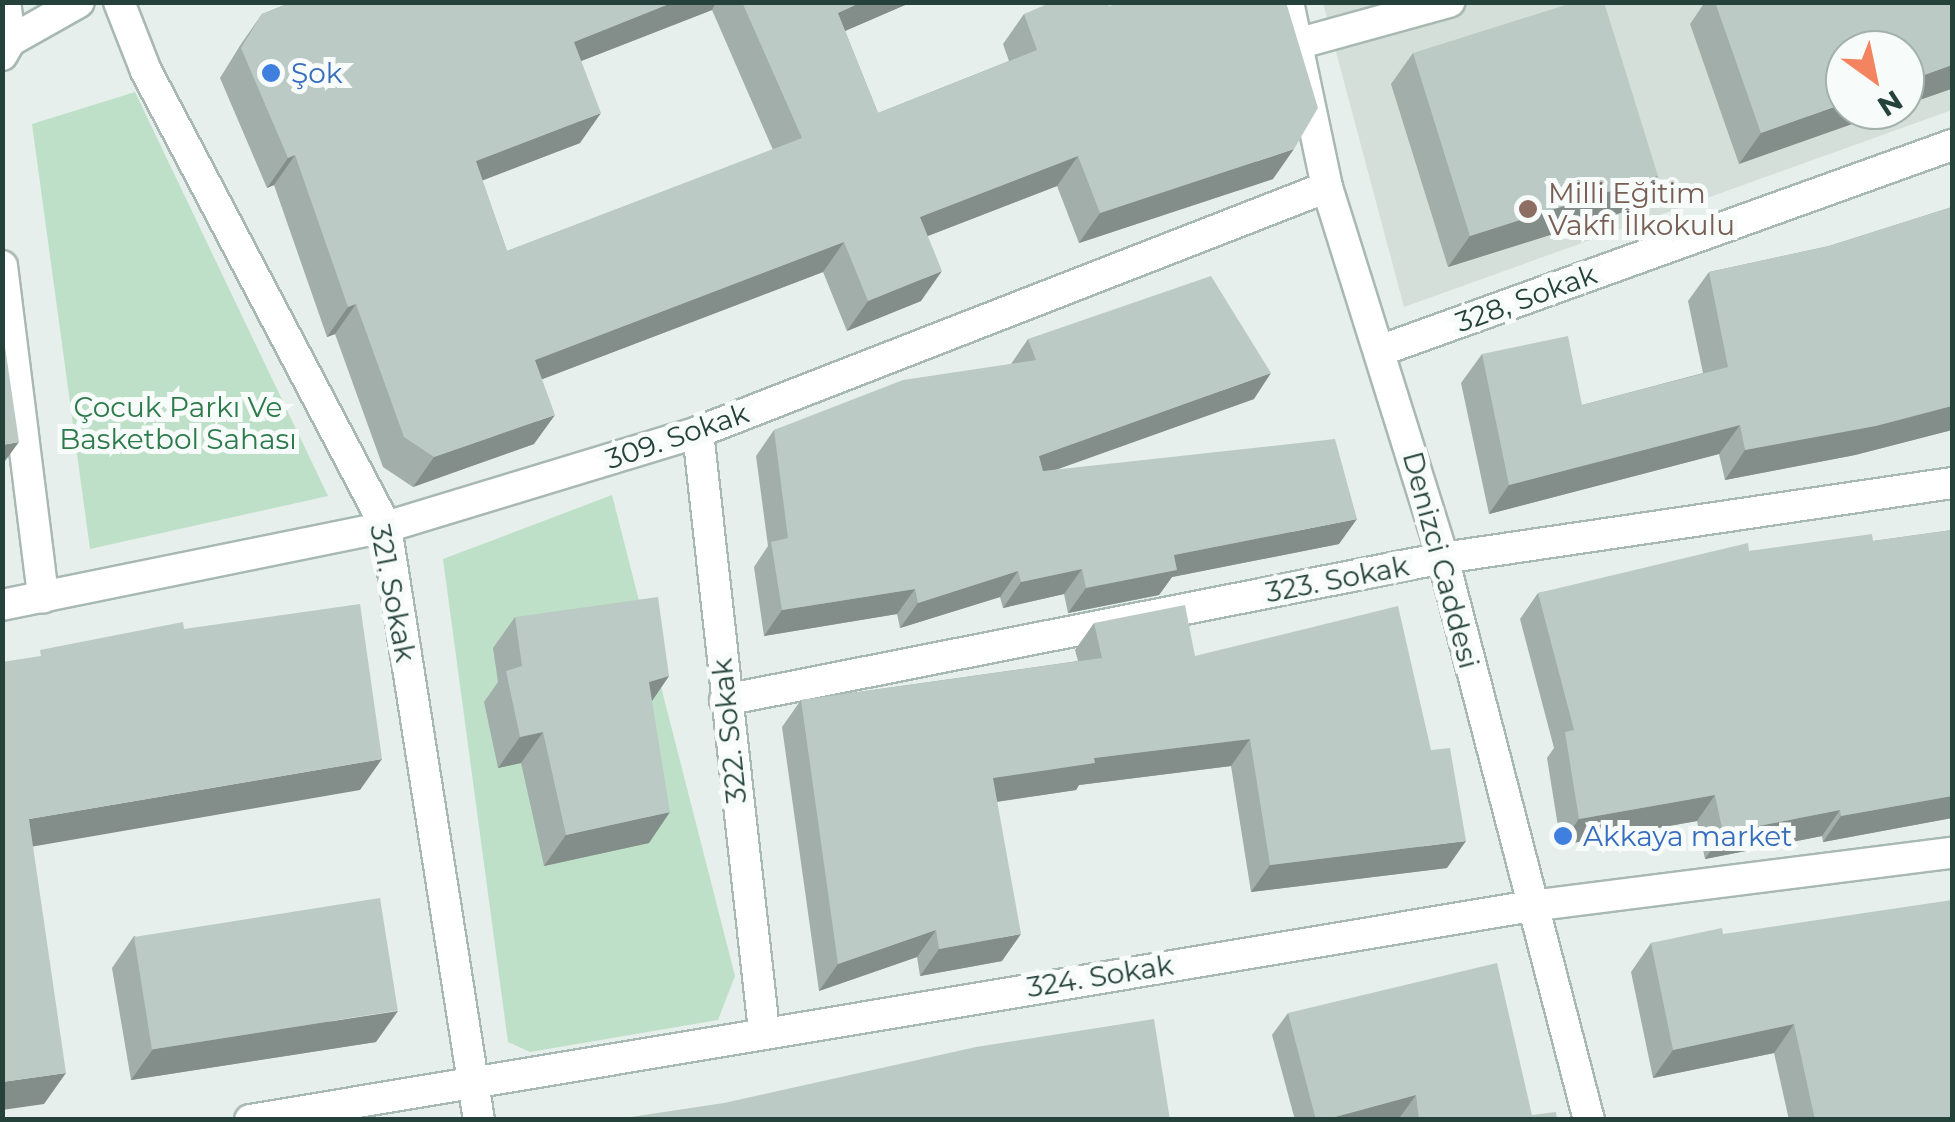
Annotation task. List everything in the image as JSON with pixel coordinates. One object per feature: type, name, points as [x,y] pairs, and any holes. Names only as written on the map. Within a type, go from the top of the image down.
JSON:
[{"type":"street","points":[[5,2],[6,48]]},
{"type":"street","points":[[6,48],[80,2]]},
{"type":"street","name":"321. Sokak","points":[[119,2],[146,71],[386,527],[470,1080],[480,1120]]},
{"type":"street","name":"Denizci Caddesi","points":[[1288,2],[1300,43],[1327,187],[1382,350],[1442,558],[1589,1120]]},
{"type":"street","points":[[1300,43],[1449,2]]},
{"type":"street","name":"328, Sokak","points":[[1382,350],[1952,145]]},
{"type":"street","name":"309. Sokak","points":[[2,604],[386,527],[698,432],[1327,187]]},
{"type":"street","points":[[2,266],[43,598]]},
{"type":"street","name":"322. Sokak","points":[[698,432],[764,1030]]},
{"type":"street","name":"323. Sokak","points":[[725,700],[1442,558],[1952,483]]},
{"type":"street","name":"324. Sokak","points":[[250,1120],[764,1030],[1531,906],[1952,853]]},
{"type":"shaded area","name":"Milli Eğitim Vakfı İlkokulu","points":[[1323,3],[1952,3],[1952,110],[1925,120],[1925,30],[1825,30],[1825,130],[1896,130],[1404,307]]},
{"type":"green space","name":"Çocuk Parkı Ve Basketbol Sahası","points":[[135,92],[328,496],[90,549],[32,124]]},
{"type":"green space","points":[[612,495],[735,976],[718,1020],[530,1052],[508,1042],[443,559]]},
{"type":"building","points":[[292,2],[674,2],[574,42],[601,113],[476,161],[507,251],[802,138],[742,2],[862,2],[838,13],[878,113],[1037,50],[1024,14],[1052,2],[1107,2],[1109,6],[1122,2],[1286,2],[1318,108],[1294,149],[1100,213],[1078,156],[920,217],[942,271],[868,301],[844,242],[535,360],[555,415],[434,457],[404,437],[356,304],[348,307],[295,155],[288,158],[241,48],[262,14]]},
{"type":"building","points":[[1575,2],[1604,2],[1658,176],[1470,236],[1413,53]]},
{"type":"building","points":[[1715,2],[1952,2],[1952,65],[1925,75],[1925,30],[1825,30],[1825,110],[1761,133]]},
{"type":"building","points":[[1952,207],[1952,406],[1876,426],[1745,450],[1740,425],[1509,485],[1482,354],[1568,336],[1582,405],[1728,367],[1709,272],[1829,246]]},
{"type":"building","points":[[1211,276],[1271,373],[1039,456],[1043,471],[1335,439],[1357,519],[1174,555],[1177,570],[1086,588],[1082,569],[1021,582],[1018,571],[918,603],[915,589],[782,610],[771,542],[788,538],[774,430],[903,380],[1036,360],[1028,339]]},
{"type":"building","points":[[2,340],[19,442],[2,445]]},
{"type":"building","points":[[1952,530],[1952,796],[1841,816],[1840,810],[1723,833],[1715,795],[1579,819],[1565,732],[1574,730],[1538,593],[1748,543],[1749,551],[1872,534],[1873,541]]},
{"type":"building","points":[[658,597],[669,676],[649,682],[670,812],[566,835],[543,732],[520,737],[506,671],[522,666],[515,617]]},
{"type":"building","points":[[360,604],[382,759],[29,819],[66,1073],[2,1082],[2,662],[41,656],[40,650],[183,622],[184,629]]},
{"type":"building","points":[[1185,605],[1195,656],[1398,606],[1431,750],[1450,748],[1466,841],[1270,865],[1250,739],[1094,758],[1095,763],[993,778],[1021,934],[939,949],[936,930],[838,964],[801,700],[1102,658],[1094,623]]},
{"type":"building","points":[[380,898],[398,1011],[152,1050],[134,937]]},
{"type":"building","points":[[1952,900],[1952,1120],[1815,1120],[1794,1024],[1673,1050],[1651,943],[1722,928],[1723,934]]},
{"type":"building","points":[[1497,963],[1532,1115],[1556,1112],[1557,1120],[1419,1120],[1416,1095],[1316,1120],[1288,1013]]},
{"type":"building","points":[[1154,1019],[1170,1120],[611,1120],[724,1103],[976,1047]]},
{"type":"place","name":"Şok","points":[[271,73]]},
{"type":"place","name":"Milli Eğitim Vakfı İlkokulu","points":[[1528,209]]},
{"type":"place","name":"Akkaya market","points":[[1563,836]]}]
